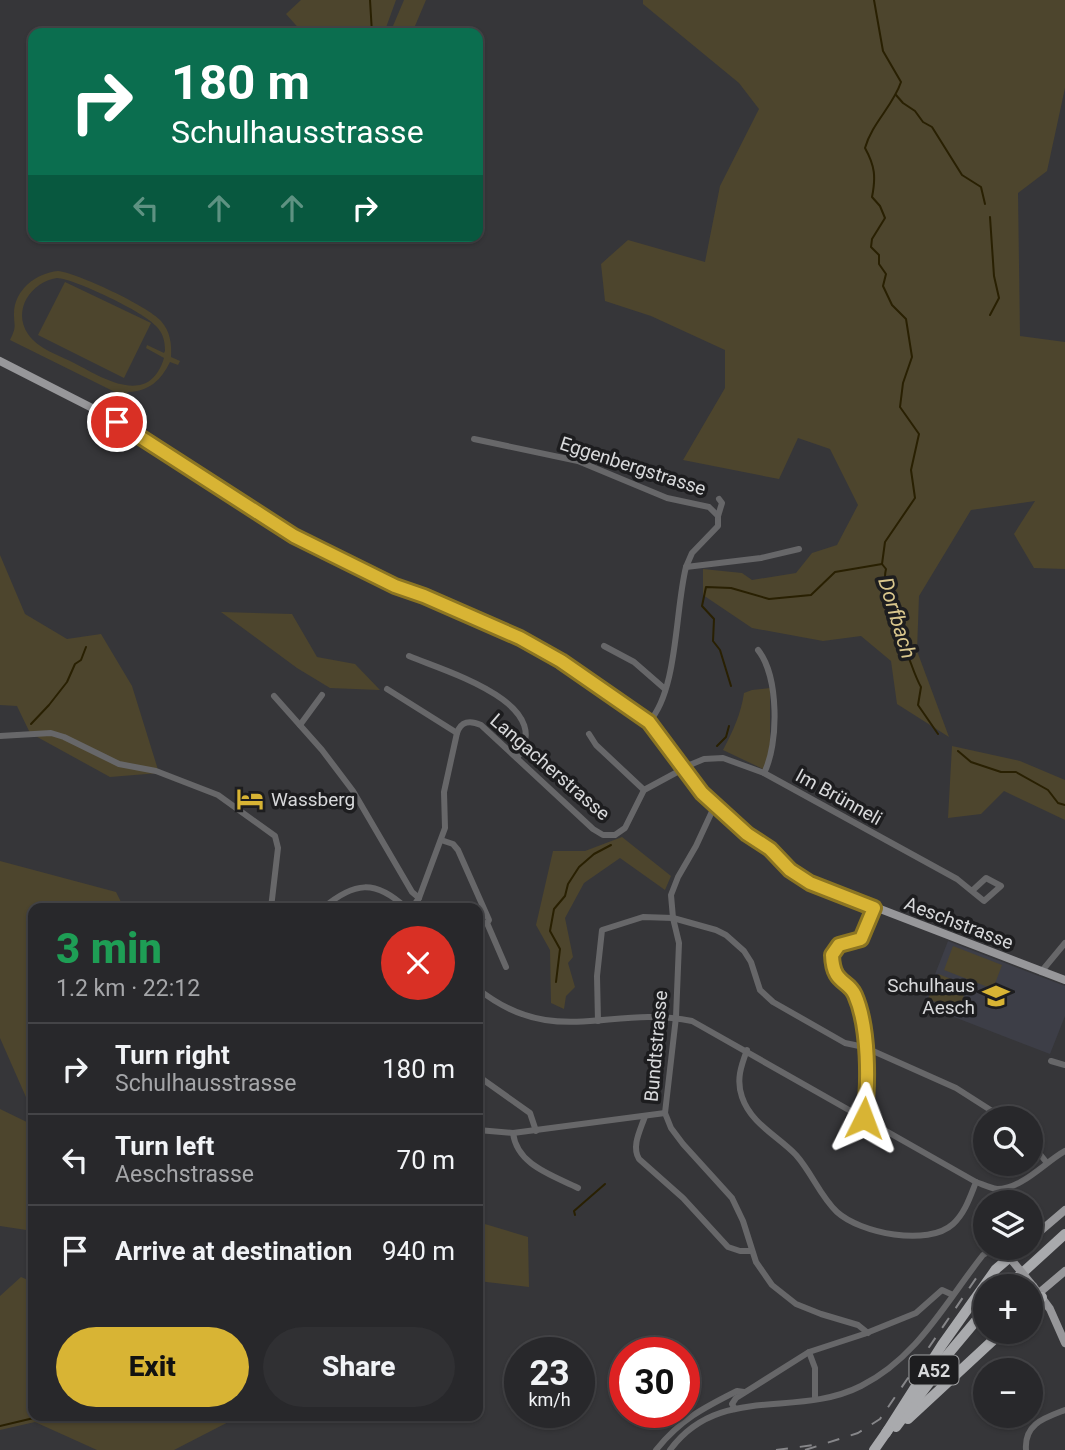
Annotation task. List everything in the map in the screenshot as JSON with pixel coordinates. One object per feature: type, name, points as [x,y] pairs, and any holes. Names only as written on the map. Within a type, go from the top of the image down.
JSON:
[{"type":"highway","points":[[1021,1274],[1065,1234]]},
{"type":"highway","points":[[1028,1274],[1065,1241]]},
{"type":"highway","points":[[886,1436],[950,1334],[999,1265],[1011,1261]]},
{"type":"highway","name":"A52","points":[[879,1450],[886,1436],[933,1371],[973,1324]]},
{"type":"highway","name":"A52","points":[[874,1450],[973,1331]]},
{"type":"highway","points":[[886,1436],[989,1344]]},
{"type":"main road","name":"Aeschstrasse","points":[[0,361],[102,413],[294,536],[395,586],[448,606],[552,655],[649,722],[702,793],[747,834],[770,849],[810,883],[1065,980]]},
{"type":"main road","points":[[1043,1229],[1065,1210]]},
{"type":"main road","points":[[1011,1261],[1022,1274]]},
{"type":"main road","points":[[1043,1288],[1065,1271]]},
{"type":"main road","points":[[1043,1300],[1065,1343]]},
{"type":"street","name":"Eggenbergstrasse","points":[[474,439],[578,461],[667,498],[709,507],[718,516],[718,526],[692,553],[686,567]]},
{"type":"street","points":[[718,516],[722,503],[719,499]]},
{"type":"street","points":[[649,722],[658,710],[665,689],[686,567],[761,558],[799,549]]},
{"type":"street","points":[[604,646],[634,662],[665,689]]},
{"type":"street","points":[[758,650],[765,659],[774,691],[771,760],[764,773]]},
{"type":"street","points":[[409,656],[495,693],[510,704],[522,720],[526,734],[523,749],[517,758]]},
{"type":"street","points":[[387,688],[457,733],[444,792],[445,822],[442,840],[416,903]]},
{"type":"street","points":[[300,725],[322,695]]},
{"type":"street","points":[[274,696],[323,750],[353,792],[412,892],[419,898]]},
{"type":"street","name":"Langacherstrasse","points":[[457,733],[465,723],[473,721],[481,725],[593,829],[603,835],[615,835],[625,828],[644,790]]},
{"type":"street","points":[[0,736],[51,733],[120,764],[156,771],[218,795],[275,836],[278,848],[272,903]]},
{"type":"street","points":[[589,734],[603,752],[644,790],[684,768]]},
{"type":"street","name":"Im Brünneli","points":[[684,768],[704,759],[723,758],[764,773],[973,890]]},
{"type":"street","name":"Bundtstrasse","points":[[715,805],[671,895],[679,943],[676,1017],[665,1113],[677,1136],[732,1198],[743,1221],[756,1262],[772,1285],[785,1297],[821,1314],[858,1325],[867,1333]]},
{"type":"street","points":[[442,840],[458,850],[482,903]]},
{"type":"street","points":[[330,903],[347,890],[369,887],[389,894],[400,903]]},
{"type":"street","points":[[483,906],[489,919],[487,923],[506,967]]},
{"type":"street","points":[[864,1118],[862,1017],[855,994],[840,981],[834,970],[832,955],[839,945],[861,939],[874,908]]},
{"type":"street","points":[[598,1021],[597,976],[602,930],[643,917],[673,918],[696,923],[726,936],[744,951],[765,996],[845,1043],[864,1047],[956,1088],[984,1106]]},
{"type":"street","points":[[1041,972],[1065,943]]},
{"type":"street","points":[[483,993],[503,1007],[536,1019],[563,1023],[676,1017],[692,1021],[976,1182],[998,1189],[1020,1182],[1065,1151]]},
{"type":"street","points":[[747,1050],[739,1079],[742,1098],[747,1108],[761,1125],[798,1157],[830,1204],[853,1224],[899,1235],[939,1233],[952,1226],[963,1213],[976,1182]]},
{"type":"street","points":[[1051,1061],[1065,1065]]},
{"type":"street","points":[[483,1080],[530,1114],[536,1131]]},
{"type":"street","points":[[483,1130],[513,1133],[536,1131],[665,1113]]},
{"type":"street","points":[[645,1116],[635,1152],[639,1159],[683,1198],[728,1247],[751,1251]]},
{"type":"street","points":[[513,1133],[514,1147],[522,1157],[578,1188]]},
{"type":"street","points":[[1043,1158],[1047,1163]]},
{"type":"street","points":[[670,1450],[698,1421],[720,1412],[815,1399],[859,1387],[895,1364],[925,1334],[988,1250],[998,1250],[1011,1261]]},
{"type":"street","points":[[735,1409],[733,1401],[799,1357],[916,1313],[942,1290],[953,1295]]},
{"type":"street","points":[[809,1352],[815,1368],[815,1399]]},
{"type":"street","points":[[656,1450],[671,1432],[694,1413],[737,1391],[746,1392]]},
{"type":"street","points":[[1026,1450],[1027,1434],[1031,1427],[1036,1422],[1065,1410]]},
{"type":"shaded area","points":[[301,0],[396,0],[386,28],[299,28],[286,14]]},
{"type":"shaded area","points":[[404,0],[426,0],[414,28],[392,28]]},
{"type":"shaded area","points":[[643,0],[1065,0],[1065,88],[1047,171],[1018,193],[1020,336],[1065,342],[1065,569],[1034,568],[1014,534],[1035,501],[971,510],[919,596],[917,651],[949,737],[897,704],[891,661],[861,636],[823,641],[752,628],[703,595],[703,569],[742,573],[752,580],[796,573],[812,553],[837,545],[858,505],[830,449],[798,438],[779,479],[683,460],[725,388],[725,350],[651,316],[605,301],[601,264],[628,240],[705,262],[720,186],[759,109],[739,83],[643,4]]},
{"type":"shaded area","points":[[50,272],[67,273],[112,291],[154,315],[168,333],[171,357],[180,361],[178,365],[170,362],[163,374],[149,387],[128,392],[125,397],[10,340],[14,329],[15,305],[22,290],[34,279]],"holes":[[[57,278],[124,305],[149,320],[158,329],[164,341],[164,353],[147,345],[146,348],[164,358],[157,373],[148,382],[137,386],[111,381],[43,348],[32,339],[22,316],[27,298],[39,285]]]},
{"type":"shaded area","points":[[65,282],[151,323],[124,378],[38,335]]},
{"type":"shaded area","points":[[0,555],[25,614],[67,639],[101,634],[132,686],[159,773],[110,777],[30,733],[17,706],[0,705]]},
{"type":"shaded area","points":[[221,612],[292,614],[317,657],[355,664],[380,690],[330,688],[297,668]]},
{"type":"shaded area","points":[[770,688],[770,758],[763,769],[723,750],[736,722],[744,693]]},
{"type":"shaded area","points":[[952,746],[1020,761],[1065,780],[1065,820],[1004,791],[981,814],[948,818]]},
{"type":"shaded area","points":[[622,837],[671,876],[665,890],[620,858],[584,883],[565,918],[573,957],[568,963],[575,987],[566,996],[564,1009],[551,1003],[550,950],[536,925],[553,851],[585,851]]},
{"type":"shaded area","points":[[0,861],[116,892],[122,903],[28,903],[28,1102],[0,1038]]},
{"type":"shaded area","name":"Schulhaus Aesch","points":[[948,941],[1065,986],[1065,1016],[1050,1054],[923,1005]]},
{"type":"shaded area","points":[[953,946],[1002,965],[993,989],[944,970]]},
{"type":"shaded area","points":[[938,974],[968,985],[958,1011],[928,999]]},
{"type":"shaded area","points":[[0,1109],[28,1123],[28,1230],[0,1226]]},
{"type":"shaded area","points":[[483,1224],[528,1237],[529,1287],[483,1282]]},
{"type":"shaded area","points":[[21,1277],[28,1280],[28,1421],[230,1421],[174,1450],[97,1450],[35,1422],[0,1430],[0,1296]]},
{"type":"waterway","points":[[370,0],[372,28]]},
{"type":"waterway","name":"Dorfbach","points":[[874,0],[883,51],[901,82],[865,148],[874,172],[872,197],[885,218],[872,239],[871,247],[879,255],[879,264],[886,274],[883,286],[892,305],[906,319],[912,357],[903,383],[900,407],[919,434],[911,470],[915,498],[885,542],[882,564],[886,569],[888,592],[901,616],[903,625],[900,640],[921,687],[918,705],[938,734]]},
{"type":"waterway","points":[[896,95],[915,111],[923,122],[932,127],[962,175],[981,187],[985,204]]},
{"type":"waterway","points":[[990,217],[994,276],[999,298],[990,315]]},
{"type":"waterway","points":[[731,686],[720,650],[713,641],[714,619],[702,606],[706,587],[731,588],[769,599],[811,595],[835,572],[882,564]]},
{"type":"waterway","points":[[31,724],[67,682],[86,647]]},
{"type":"waterway","points":[[717,746],[726,737],[729,726]]},
{"type":"waterway","points":[[958,751],[971,762],[1001,772],[1016,772],[1048,790],[1058,803],[1065,805]]},
{"type":"waterway","points":[[556,982],[560,949],[550,931],[554,909],[565,896],[568,884],[579,867],[594,854],[611,845]]},
{"type":"waterway","points":[[575,1215],[574,1211],[605,1184]]},
{"type":"waterway","points":[[0,1426],[28,1419]]},
{"type":"railway","points":[[805,1450],[858,1433],[880,1419],[981,1271]]},
{"type":"railway","points":[[776,1450],[814,1445]]},
{"type":"place","name":"Wassberg","points":[[250,799]]},
{"type":"place","name":"Schulhaus Aesch","points":[[996,996]]},
{"type":"route","points":[[117,422],[294,536],[395,586],[520,638],[561,661],[649,722],[702,793],[737,826],[770,849],[790,870],[810,883],[874,908],[861,939],[855,943],[839,945],[832,955],[834,970],[840,981],[855,994],[864,1027],[864,1118]]}]
